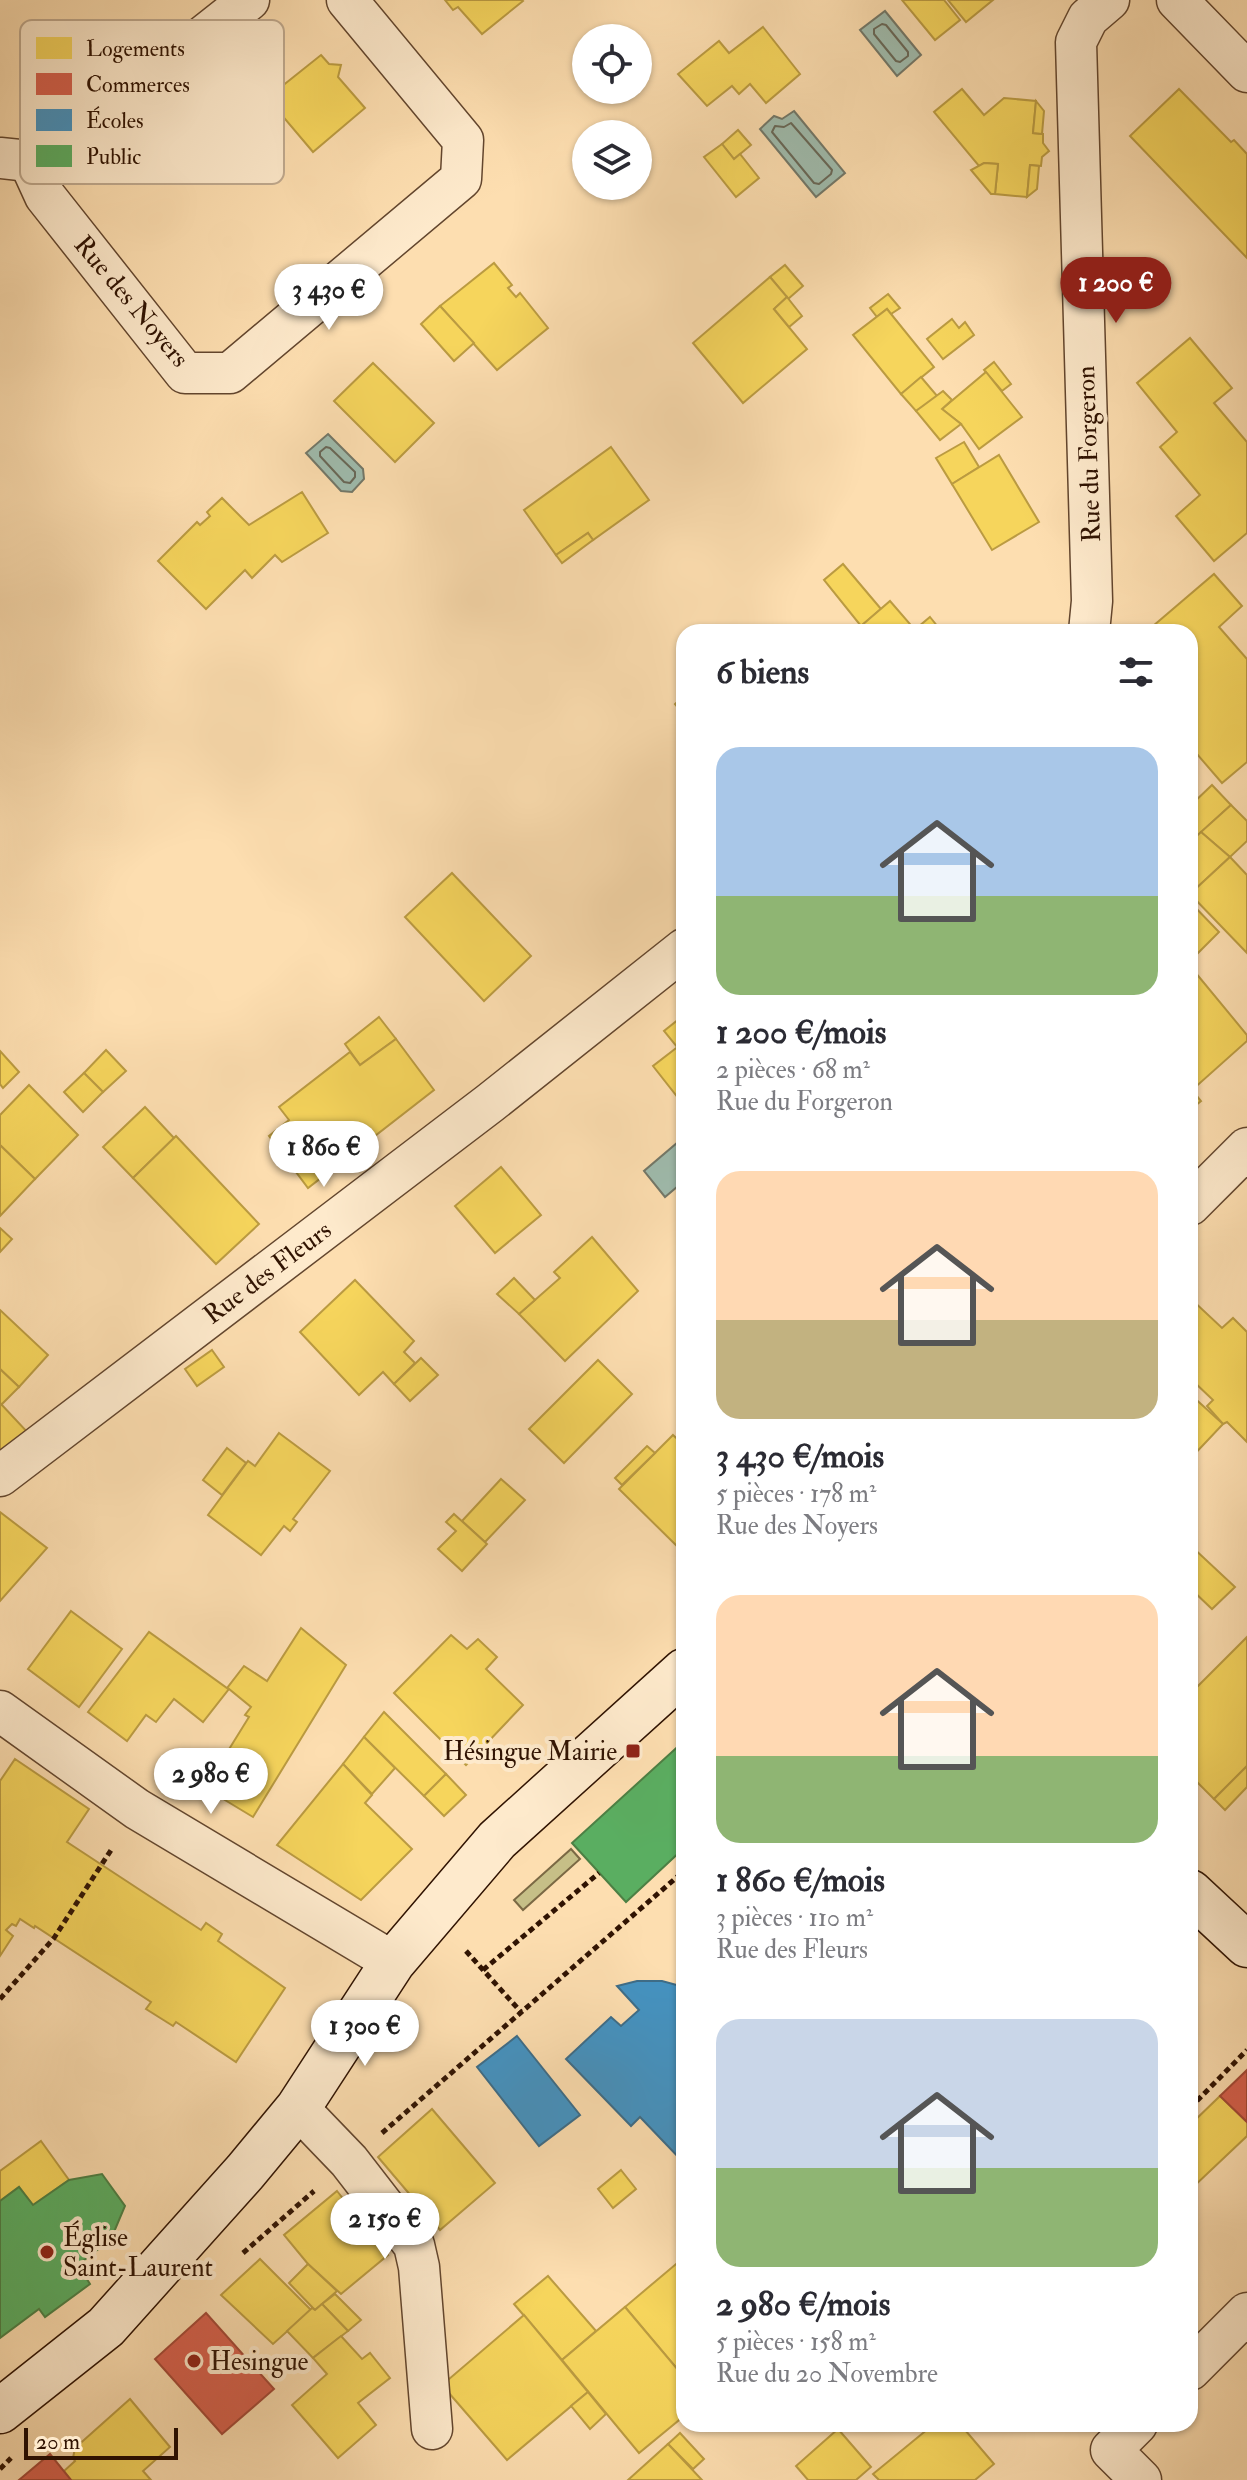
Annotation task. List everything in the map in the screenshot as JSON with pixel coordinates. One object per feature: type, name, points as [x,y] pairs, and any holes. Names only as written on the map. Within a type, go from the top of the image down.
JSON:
[{"type":"main road","points":[[0,2411],[106,2327],[245,2172],[298,2108],[393,1962],[497,1840],[676,1678]]},
{"type":"main road","points":[[1198,1899],[1247,1945]]},
{"type":"street","points":[[224,20],[249,0]]},
{"type":"street","name":"Rue des Noyers","points":[[35,184],[185,373],[230,373],[461,179],[463,140],[347,0]]},
{"type":"street","name":"Rue du Forgeron","points":[[1090,624],[1092,601],[1076,42],[1088,18],[1109,0]]},
{"type":"street","points":[[1177,0],[1247,72]]},
{"type":"street","name":"Rue des Fleurs","points":[[0,1476],[490,1103],[676,955]]},
{"type":"street","points":[[1198,1197],[1247,1148]]},
{"type":"street","points":[[0,1711],[137,1809],[393,1962]]},
{"type":"street","points":[[298,2108],[349,2161],[414,2245],[419,2267],[432,2429]]},
{"type":"street","points":[[1198,2362],[1247,2313]]},
{"type":"street","points":[[1129,2432],[1111,2450],[1141,2480]]},
{"type":"path","points":[[0,1999],[54,1938],[137,1809]]},
{"type":"path","points":[[483,1970],[599,1873]]},
{"type":"path","points":[[433,1914],[521,2012]]},
{"type":"path","points":[[1198,2100],[1247,2050]]},
{"type":"shaded area","points":[[571,1849],[580,1859],[523,1910],[514,1900]]},
{"type":"water","points":[[885,11],[921,55],[897,76],[860,30]]},
{"type":"water","points":[[794,111],[845,173],[816,197],[760,129],[774,116],[782,119]]},
{"type":"water","points":[[328,434],[363,469],[364,479],[352,492],[341,491],[306,453]]},
{"type":"water","points":[[676,1144],[676,1188],[665,1197],[644,1171]]},
{"type":"building: Logements","points":[[445,0],[523,1],[482,34],[458,7],[453,10]]},
{"type":"building: Logements","points":[[902,0],[944,0],[960,20],[935,40]]},
{"type":"building: Logements","points":[[948,0],[993,0],[966,22]]},
{"type":"building: Logements","points":[[763,27],[800,74],[766,103],[750,84],[739,94],[732,86],[707,106],[678,74],[719,41],[729,53]]},
{"type":"building: Logements","points":[[321,55],[329,64],[341,65],[338,77],[365,108],[313,152],[284,118],[284,85]]},
{"type":"building: Logements","points":[[962,89],[984,115],[1004,98],[1036,101],[1033,133],[1043,134],[1043,143],[1049,151],[1042,157],[1041,166],[1030,165],[1027,197],[995,194],[998,164],[984,163],[979,166],[934,112]]},
{"type":"building: Logements","points":[[1179,89],[1247,154],[1247,258],[1130,136]]},
{"type":"building: Logements","points":[[1036,101],[1044,111],[1042,134],[1033,133]]},
{"type":"building: Logements","points":[[738,130],[751,145],[734,159],[722,144]]},
{"type":"building: Logements","points":[[722,144],[734,159],[740,154],[759,178],[736,197],[704,157]]},
{"type":"building: Logements","points":[[984,163],[998,164],[995,194],[991,194],[971,170]]},
{"type":"building: Logements","points":[[1030,165],[1039,166],[1037,189],[1027,197]]},
{"type":"building: Logements","points":[[494,263],[512,285],[508,288],[516,297],[520,293],[548,328],[497,370],[440,306]]},
{"type":"building: Logements","points":[[785,265],[803,286],[788,299],[770,277]]},
{"type":"building: Logements","points":[[770,277],[787,297],[774,309],[807,349],[743,403],[693,343]]},
{"type":"building: Logements","points":[[888,294],[900,308],[891,314],[887,309],[877,317],[870,308]]},
{"type":"building: Logements","points":[[787,297],[802,316],[789,327],[774,309]]},
{"type":"building: Logements","points":[[440,306],[474,343],[454,361],[421,324]]},
{"type":"building: Logements","points":[[887,309],[934,367],[901,394],[853,335]]},
{"type":"building: Logements","points":[[952,319],[959,328],[965,322],[974,335],[943,359],[927,339]]},
{"type":"building: Logements","points":[[1190,338],[1232,388],[1214,403],[1247,442],[1247,533],[1214,561],[1176,516],[1200,495],[1160,447],[1177,432],[1137,383]]},
{"type":"building: Logements","points":[[994,362],[1011,384],[1002,391],[984,370]]},
{"type":"building: Logements","points":[[373,363],[434,423],[395,462],[334,401]]},
{"type":"building: Logements","points":[[986,372],[1022,417],[979,449],[961,424],[942,409]]},
{"type":"building: Logements","points":[[921,377],[938,397],[916,411],[901,394]]},
{"type":"building: Logements","points":[[943,391],[952,400],[942,409],[961,424],[940,440],[916,411]]},
{"type":"building: Logements","points":[[964,442],[979,467],[952,484],[936,458]]},
{"type":"building: Logements","points":[[611,447],[649,500],[593,540],[588,533],[556,555],[524,510]]},
{"type":"building: Logements","points":[[999,455],[1039,522],[992,550],[952,484]]},
{"type":"building: Logements","points":[[302,492],[328,533],[282,562],[275,555],[252,578],[245,570],[206,609],[158,561],[197,522],[200,525],[210,516],[207,512],[222,498],[249,525]]},
{"type":"building: Logements","points":[[588,533],[593,540],[562,563],[556,555]]},
{"type":"building: Logements","points":[[843,564],[881,609],[859,624],[824,580]]},
{"type":"building: Logements","points":[[1214,574],[1242,606],[1219,627],[1247,659],[1247,762],[1222,783],[1198,755],[1198,624],[1155,624]]},
{"type":"building: Logements","points":[[890,601],[910,624],[863,624]]},
{"type":"building: Logements","points":[[930,617],[936,624],[922,624]]},
{"type":"building: Logements","points":[[1212,785],[1231,805],[1198,835],[1198,798]]},
{"type":"building: Logements","points":[[1231,805],[1247,821],[1247,841],[1230,857],[1201,832]]},
{"type":"building: Logements","points":[[1201,832],[1230,857],[1198,887],[1198,835]]},
{"type":"building: Logements","points":[[1230,857],[1247,875],[1247,953],[1198,902],[1198,887]]},
{"type":"building: Logements","points":[[452,873],[531,956],[484,1001],[405,917]]},
{"type":"building: Logements","points":[[1198,910],[1219,932],[1198,953]]},
{"type":"building: Logements","points":[[1198,976],[1247,1035],[1247,1041],[1198,1085]]},
{"type":"building: Logements","points":[[379,1017],[396,1039],[360,1065],[345,1044]]},
{"type":"building: Logements","points":[[676,1021],[676,1046],[664,1031]]},
{"type":"building: Logements","points":[[396,1039],[434,1090],[308,1188],[269,1136],[289,1120],[279,1107],[350,1052],[360,1065]]},
{"type":"building: Logements","points":[[676,1048],[676,1095],[653,1066]]},
{"type":"building: Logements","points":[[106,1050],[126,1071],[103,1092],[84,1073]]},
{"type":"building: Logements","points":[[0,1051],[19,1072],[3,1088],[0,1084]]},
{"type":"building: Logements","points":[[84,1073],[103,1092],[83,1112],[64,1092]]},
{"type":"building: Logements","points":[[29,1085],[78,1135],[35,1179],[0,1145],[0,1115]]},
{"type":"building: Logements","points":[[145,1107],[174,1138],[133,1178],[103,1147]]},
{"type":"building: Logements","points":[[176,1136],[259,1224],[216,1264],[133,1178]]},
{"type":"building: Logements","points":[[0,1145],[35,1179],[0,1216]]},
{"type":"building: Logements","points":[[501,1167],[541,1215],[495,1253],[455,1206]]},
{"type":"building: Logements","points":[[0,1228],[12,1239],[0,1252]]},
{"type":"building: Logements","points":[[592,1237],[638,1291],[565,1361],[519,1314],[560,1278],[554,1272]]},
{"type":"building: Logements","points":[[514,1278],[535,1300],[519,1314],[497,1294]]},
{"type":"building: Logements","points":[[355,1280],[414,1341],[404,1352],[415,1363],[394,1384],[383,1372],[359,1395],[300,1332]]},
{"type":"building: Logements","points":[[1198,1306],[1222,1328],[1233,1318],[1247,1332],[1247,1442],[1227,1422],[1223,1424],[1207,1406],[1213,1400],[1198,1386]]},
{"type":"building: Logements","points":[[0,1310],[48,1355],[19,1387],[0,1369]]},
{"type":"building: Logements","points":[[212,1350],[224,1367],[197,1386],[185,1369]]},
{"type":"building: Logements","points":[[421,1358],[438,1375],[410,1401],[394,1384]]},
{"type":"building: Logements","points":[[598,1360],[632,1394],[564,1463],[529,1429]]},
{"type":"building: Logements","points":[[0,1369],[19,1387],[0,1406]]},
{"type":"building: Logements","points":[[1198,1401],[1223,1424],[1198,1451]]},
{"type":"building: Logements","points":[[0,1406],[31,1436],[0,1459]]},
{"type":"building: Logements","points":[[279,1433],[330,1471],[293,1519],[297,1522],[290,1531],[284,1526],[261,1555],[208,1515],[248,1461],[255,1466]]},
{"type":"building: Logements","points":[[673,1435],[676,1438],[676,1545],[619,1489]]},
{"type":"building: Logements","points":[[647,1446],[655,1453],[622,1485],[615,1478]]},
{"type":"building: Logements","points":[[227,1448],[246,1463],[222,1495],[203,1480]]},
{"type":"building: Logements","points":[[501,1479],[525,1500],[485,1542],[462,1521]]},
{"type":"building: Logements","points":[[0,1512],[47,1548],[0,1601]]},
{"type":"building: Logements","points":[[454,1514],[487,1544],[462,1571],[438,1549],[456,1531],[446,1522]]},
{"type":"building: Logements","points":[[1198,1552],[1235,1587],[1212,1609],[1198,1596]]},
{"type":"building: Logements","points":[[71,1611],[122,1649],[79,1707],[28,1669]]},
{"type":"building: Logements","points":[[301,1628],[346,1665],[253,1817],[205,1788],[249,1717],[245,1715],[251,1707],[229,1689],[203,1722],[174,1699],[156,1722],[146,1715],[127,1741],[88,1712],[149,1632],[227,1688],[244,1666],[267,1681]]},
{"type":"building: Logements","points":[[451,1635],[467,1649],[478,1639],[497,1657],[486,1669],[523,1705],[466,1765],[394,1693]]},
{"type":"building: Logements","points":[[1247,1637],[1247,1766],[1214,1799],[1198,1783],[1198,1686]]},
{"type":"building: Logements","points":[[384,1712],[446,1774],[424,1796],[364,1737]]},
{"type":"building: Logements","points":[[364,1737],[395,1768],[372,1794],[343,1764]]},
{"type":"building: Logements","points":[[15,1759],[89,1809],[67,1842],[201,1930],[206,1923],[222,1934],[218,1941],[285,1988],[236,2062],[176,2022],[173,2026],[146,2009],[151,2002],[20,1919],[16,1926],[12,1924],[6,1930],[13,1936],[0,1956],[0,1781]]},
{"type":"building: Logements","points":[[343,1764],[372,1795],[365,1803],[412,1849],[361,1900],[277,1845]]},
{"type":"building: Logements","points":[[1247,1766],[1247,1787],[1225,1810],[1214,1799]]},
{"type":"building: Logements","points":[[446,1774],[466,1795],[444,1816],[424,1796]]},
{"type":"building: Logements","points":[[1220,2096],[1247,2122],[1247,2136],[1198,2182],[1198,2117]]},
{"type":"building: Logements","points":[[432,2109],[495,2183],[440,2230],[378,2157]]},
{"type":"building: Logements","points":[[41,2141],[69,2180],[33,2205],[19,2187],[0,2201],[0,2171]]},
{"type":"building: Logements","points":[[621,2170],[636,2189],[613,2208],[598,2189]]},
{"type":"building: Logements","points":[[337,2191],[388,2255],[341,2294],[308,2264],[284,2235]]},
{"type":"building: Logements","points":[[260,2259],[311,2310],[273,2344],[221,2295]]},
{"type":"building: Logements","points":[[308,2264],[337,2291],[315,2310],[289,2283]]},
{"type":"building: Logements","points":[[676,2264],[676,2368],[625,2307]]},
{"type":"building: Logements","points":[[548,2276],[596,2331],[562,2360],[514,2304]]},
{"type":"building: Logements","points":[[335,2294],[361,2320],[348,2331],[322,2304]]},
{"type":"building: Logements","points":[[322,2304],[348,2331],[313,2358],[287,2331],[312,2308],[315,2310]]},
{"type":"building: Logements","points":[[625,2307],[676,2368],[676,2423],[639,2453],[562,2360]]},
{"type":"building: Logements","points":[[524,2315],[588,2392],[507,2460],[442,2385]]},
{"type":"building: Logements","points":[[341,2336],[362,2359],[370,2353],[390,2378],[358,2403],[376,2425],[338,2458],[292,2405],[327,2374],[313,2358]]},
{"type":"building: Logements","points":[[588,2392],[606,2414],[590,2429],[571,2406]]},
{"type":"building: Logements","points":[[130,2399],[170,2447],[143,2471],[151,2480],[71,2480],[64,2471],[75,2461],[75,2448]]},
{"type":"building: Logements","points":[[835,2432],[841,2432],[871,2467],[856,2480],[808,2480],[796,2466]]},
{"type":"building: Logements","points":[[924,2432],[967,2432],[994,2464],[975,2480],[879,2480],[873,2474]]},
{"type":"building: Logements","points":[[680,2433],[704,2459],[693,2469],[668,2444]]},
{"type":"building: Logements","points":[[668,2444],[702,2480],[628,2480]]},
{"type":"building: Commerces","points":[[1247,2070],[1247,2122],[1220,2096]]},
{"type":"building: Commerces","points":[[206,2313],[274,2389],[222,2434],[155,2359]]},
{"type":"building: Commerces","points":[[50,2454],[71,2480],[19,2480]]},
{"type":"building: Écoles","points":[[637,1981],[662,1981],[676,1985],[676,2155],[640,2117],[631,2126],[566,2059],[611,2017],[621,2026],[639,2010],[617,1986]]},
{"type":"building: Écoles","points":[[517,2036],[580,2115],[539,2146],[477,2067]]},
{"type":"building: Public","points":[[676,1748],[676,1855],[626,1902],[572,1843]]},
{"type":"building: Public","name":"Église Saint-Laurent","points":[[102,2174],[125,2206],[111,2239],[78,2265],[90,2284],[45,2317],[39,2309],[0,2338],[0,2201],[19,2187],[33,2205],[69,2180]]},
{"type":"place","name":"Hésingue Mairie","points":[[633,1751]]},
{"type":"place","name":"Église Saint-Laurent","points":[[47,2252]]},
{"type":"place","name":"Hesingue","points":[[194,2361]]}]
